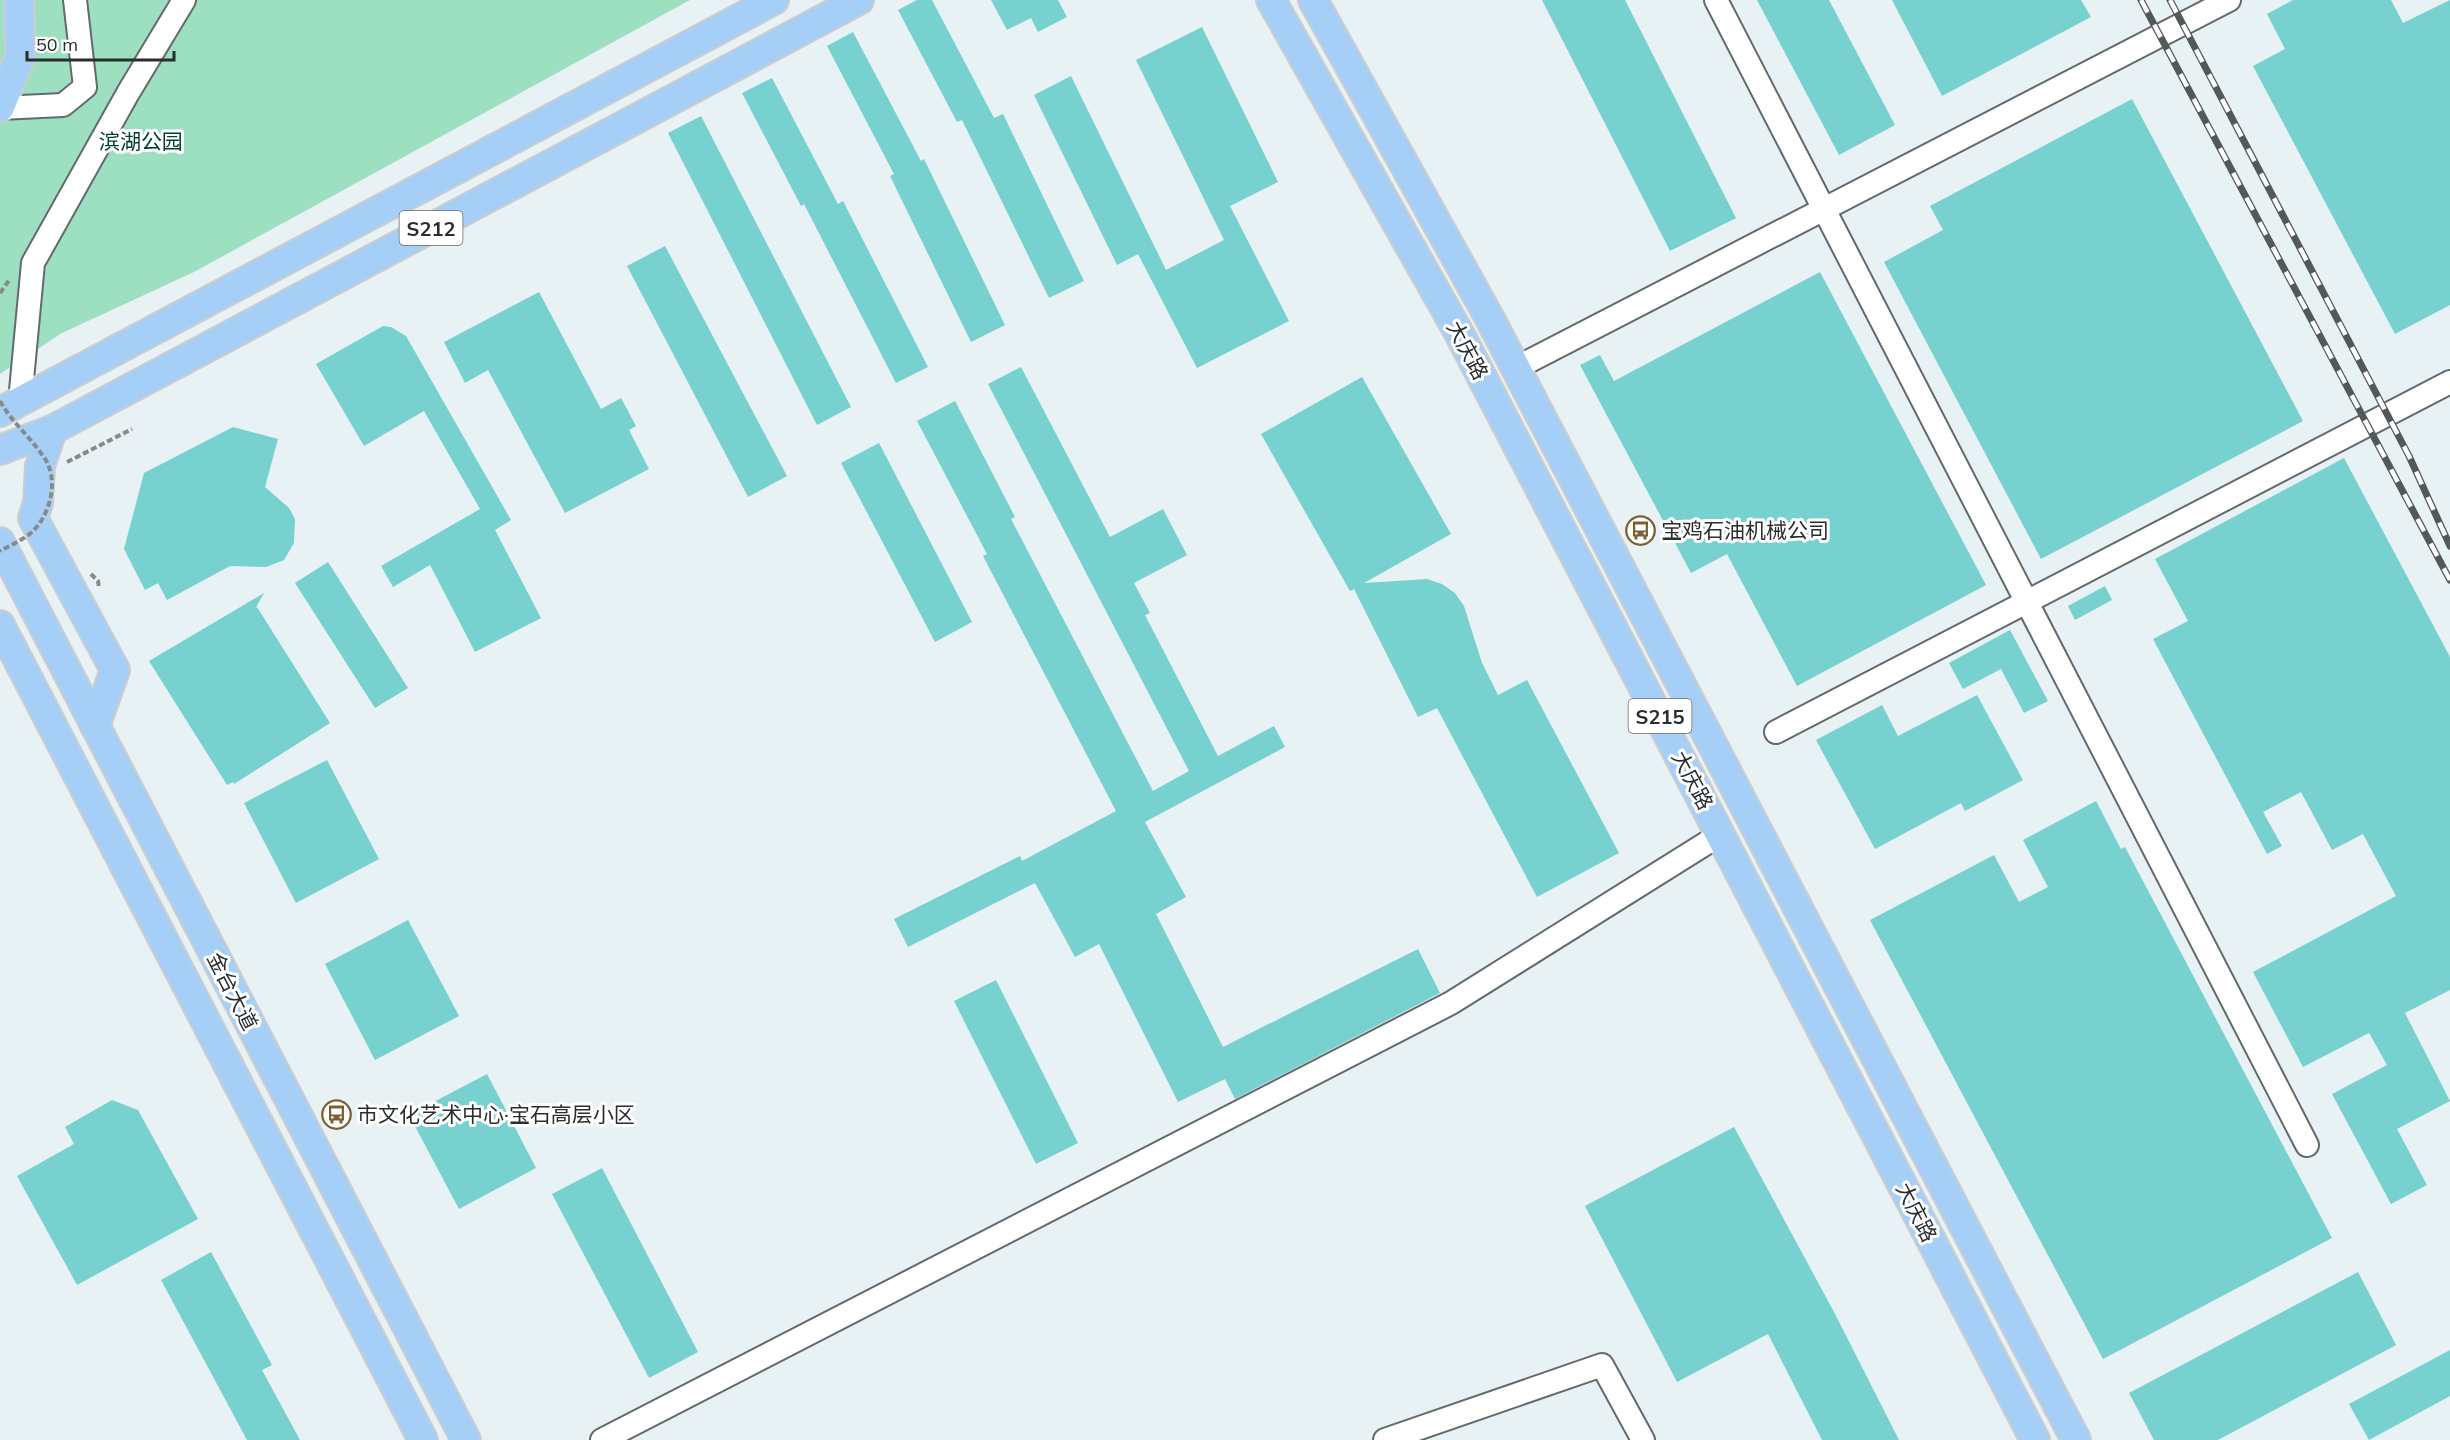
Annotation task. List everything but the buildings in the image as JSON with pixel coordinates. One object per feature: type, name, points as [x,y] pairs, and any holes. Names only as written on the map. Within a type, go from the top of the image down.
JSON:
[{"type":"main road","points":[[0,79],[3,77],[6,17],[2,0]]},
{"type":"main road","points":[[0,107],[20,57],[19,0]]},
{"type":"main road","name":"S212","points":[[7,405],[774,0]]},
{"type":"main road","name":"S212","points":[[0,450],[52,430],[859,0]]},
{"type":"main road","name":"大庆路","points":[[1271,0],[1459,333],[2035,1440]]},
{"type":"main road","name":"大庆路","points":[[1314,0],[1516,368],[2076,1440]]},
{"type":"main road","points":[[52,430],[40,466],[39,503],[33,518],[115,670],[95,726]]},
{"type":"main road","name":"金台大道","points":[[0,542],[466,1440]]},
{"type":"main road","name":"金台大道","points":[[0,625],[423,1440]]},
{"type":"street","points":[[0,107],[63,105],[85,87],[75,0]]},
{"type":"street","points":[[7,405],[33,263],[128,93],[184,0]]},
{"type":"street","points":[[1716,0],[2307,1145]]},
{"type":"street","points":[[1516,368],[2229,0]]},
{"type":"street","points":[[1776,732],[2450,382]]},
{"type":"street","points":[[602,1440],[1451,1003],[1721,834]]},
{"type":"street","points":[[1385,1440],[1602,1365],[1643,1440]]},
{"type":"path","points":[[0,551],[31,532],[40,523],[51,498],[50,471],[45,458],[7,405]]},
{"type":"path","points":[[50,471],[132,429]]},
{"type":"green space","name":"滨湖公园","points":[[0,0],[690,0],[194,272],[62,333],[0,374]]},
{"type":"railway","points":[[2141,0],[2450,580]]},
{"type":"railway","points":[[2170,0],[2409,456],[2450,546]]},
{"type":"place","name":"宝鸡石油机械公司","points":[[1640,530]]},
{"type":"place","name":"市文化艺术中心·宝石高层小区","points":[[336,1114]]}]
